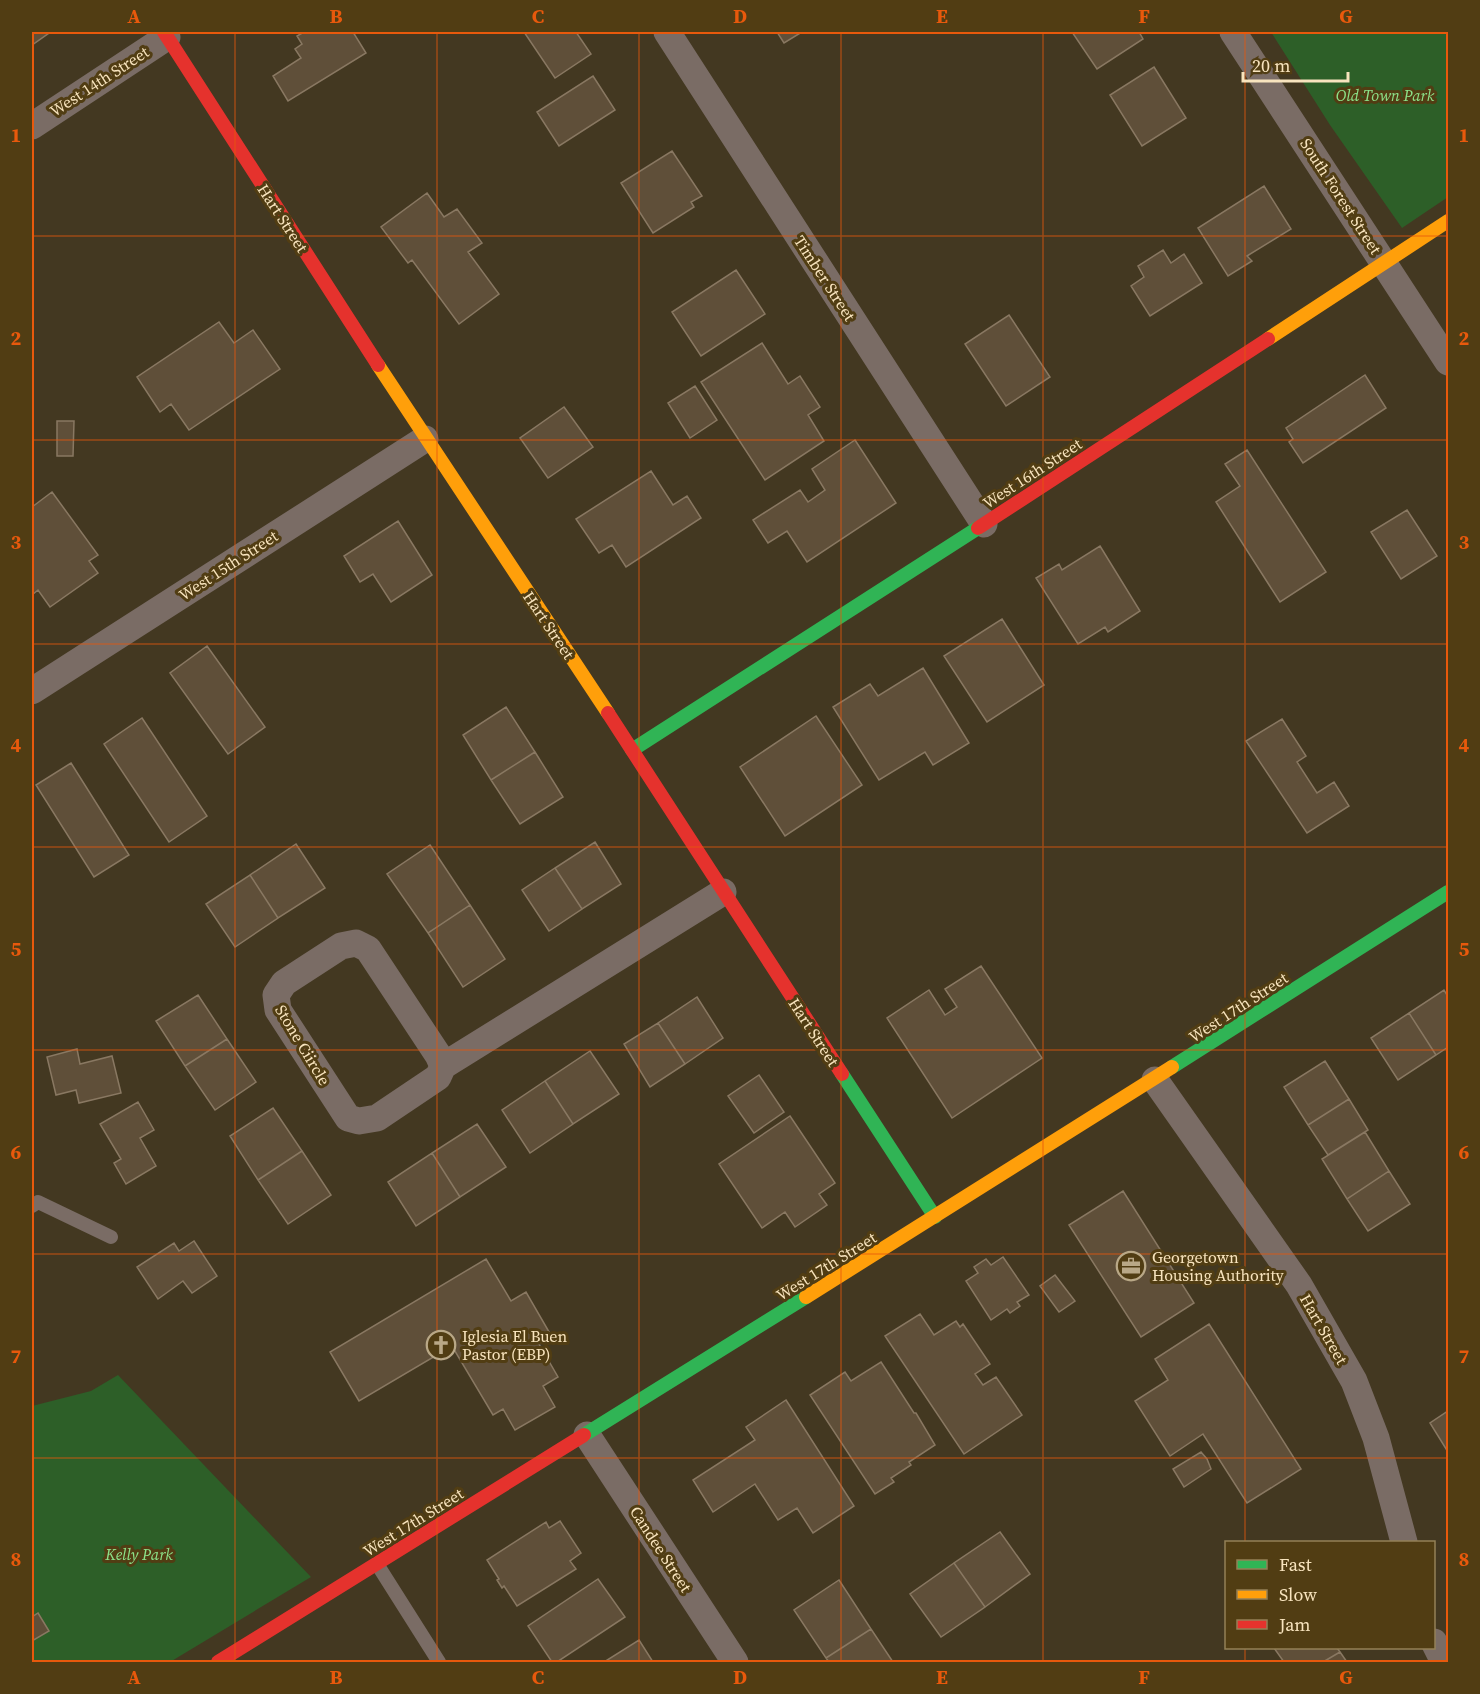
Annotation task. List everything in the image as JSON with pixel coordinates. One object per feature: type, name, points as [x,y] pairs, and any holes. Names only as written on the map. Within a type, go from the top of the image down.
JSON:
[{"type":"street","name":"Timber Street","points":[[667,32],[984,524]]},
{"type":"street","name":"South Forest Street","points":[[1233,32],[1449,362]]},
{"type":"street","name":"West 14th Street","points":[[32,126],[165,34]]},
{"type":"street","name":"Hart Street","points":[[165,34],[425,439],[632,750],[935,1217]]},
{"type":"street","name":"West 16th Street","points":[[632,750],[1449,221]]},
{"type":"street","name":"West 15th Street","points":[[32,691],[425,439]]},
{"type":"street","name":"Stone Ciircle","points":[[443,1066],[368,949],[356,943],[341,946],[284,983],[276,995],[278,1010],[348,1118],[359,1121],[377,1118],[438,1077],[443,1066],[723,892]]},
{"type":"street","name":"West 17th Street","points":[[218,1662],[1155,1080],[1449,892]]},
{"type":"street","name":"Hart Street","points":[[1155,1080],[1299,1285],[1354,1381],[1376,1438],[1404,1541]]},
{"type":"street","name":"Candee Street","points":[[586,1435],[735,1662]]},
{"type":"street","points":[[1435,1644],[1444,1662]]},
{"type":"lane","points":[[32,1206],[38,1202],[111,1237]]},
{"type":"lane","points":[[377,1564],[439,1662]]},
{"type":"green space","name":"Old Town Park","points":[[1271,32],[1448,32],[1448,197],[1402,228],[1330,125]]},
{"type":"green space","name":"Kelly Park","points":[[118,1375],[311,1577],[170,1662],[32,1662],[32,1406],[91,1391]]},
{"type":"building","points":[[32,32],[49,32],[49,33],[32,45]]},
{"type":"building","points":[[304,32],[353,32],[366,53],[288,101],[273,76],[301,58],[295,49],[302,44],[297,36]]},
{"type":"building","points":[[524,32],[576,32],[591,54],[555,78]]},
{"type":"building","points":[[777,32],[802,32],[784,43]]},
{"type":"building","points":[[1072,32],[1139,32],[1143,39],[1097,69]]},
{"type":"building","points":[[1154,67],[1186,118],[1142,146],[1110,95]]},
{"type":"building","points":[[593,76],[615,110],[559,146],[537,112]]},
{"type":"building","points":[[672,151],[702,196],[691,202],[694,207],[653,233],[621,183]]},
{"type":"building","points":[[1264,186],[1291,229],[1247,256],[1252,261],[1228,276],[1198,228]]},
{"type":"building","points":[[427,193],[444,217],[457,209],[482,243],[468,252],[499,294],[459,324],[412,260],[408,263],[381,227]]},
{"type":"building","points":[[1163,250],[1171,263],[1184,254],[1202,283],[1150,316],[1131,286],[1144,277],[1138,266]]},
{"type":"building","points":[[736,270],[765,314],[701,356],[672,312]]},
{"type":"building","points":[[1009,315],[1050,377],[1006,406],[965,344]]},
{"type":"building","points":[[219,322],[234,343],[253,330],[280,369],[189,430],[171,404],[160,412],[137,377]]},
{"type":"building","points":[[762,343],[788,384],[800,376],[820,407],[808,415],[824,441],[765,480],[701,382]]},
{"type":"building","points":[[1365,375],[1386,408],[1303,463],[1289,442],[1293,439],[1286,428]]},
{"type":"building","points":[[695,386],[717,420],[690,438],[668,403]]},
{"type":"building","points":[[564,407],[593,447],[548,478],[520,438]]},
{"type":"building","points":[[57,421],[74,421],[73,456],[57,456]]},
{"type":"building","points":[[855,440],[896,503],[807,562],[787,531],[768,543],[753,520],[800,490],[808,502],[825,490],[812,469]]},
{"type":"building","points":[[1247,450],[1326,572],[1280,602],[1216,502],[1240,486],[1225,464]]},
{"type":"building","points":[[651,471],[673,505],[687,496],[701,518],[626,567],[612,545],[599,553],[576,519]]},
{"type":"building","points":[[52,492],[98,555],[89,561],[98,573],[50,607],[38,590],[32,595],[32,507]]},
{"type":"building","points":[[1407,510],[1437,556],[1401,579],[1371,532]]},
{"type":"building","points":[[398,521],[432,575],[391,602],[373,574],[360,582],[344,556]]},
{"type":"building","points":[[1100,546],[1140,611],[1108,632],[1105,627],[1078,644],[1036,578],[1059,564],[1062,570]]},
{"type":"building","points":[[1002,619],[1044,685],[987,722],[944,656]]},
{"type":"building","points":[[207,646],[265,727],[228,754],[170,673]]},
{"type":"building","points":[[923,668],[969,743],[933,765],[925,752],[879,780],[833,707],[870,684],[878,696]]},
{"type":"building","points":[[506,707],[535,752],[491,780],[463,735]]},
{"type":"building","points":[[816,716],[862,785],[785,836],[740,767]]},
{"type":"building","points":[[142,718],[207,816],[169,842],[104,744]]},
{"type":"building","points":[[1282,719],[1306,756],[1297,762],[1317,793],[1334,782],[1349,806],[1307,833],[1246,741]]},
{"type":"building","points":[[535,752],[563,797],[520,824],[491,780]]},
{"type":"building","points":[[71,763],[129,855],[94,877],[36,785]]},
{"type":"building","points":[[595,842],[621,884],[582,909],[555,868]]},
{"type":"building","points":[[296,844],[325,888],[278,918],[250,875]]},
{"type":"building","points":[[430,845],[470,905],[428,933],[387,874]]},
{"type":"building","points":[[555,868],[582,909],[549,931],[522,890]]},
{"type":"building","points":[[250,875],[278,918],[235,947],[206,904]]},
{"type":"building","points":[[470,905],[505,959],[463,987],[428,933]]},
{"type":"building","points":[[981,966],[1042,1058],[952,1118],[887,1018],[929,990],[945,1015],[957,1007],[945,989]]},
{"type":"building","points":[[1444,990],[1448,997],[1448,1047],[1436,1055],[1409,1013]]},
{"type":"building","points":[[198,995],[227,1039],[185,1066],[156,1021]]},
{"type":"building","points":[[697,997],[723,1038],[685,1064],[658,1023]]},
{"type":"building","points":[[1409,1013],[1436,1055],[1398,1080],[1371,1038]]},
{"type":"building","points":[[658,1023],[685,1064],[650,1087],[624,1044]]},
{"type":"building","points":[[227,1039],[256,1082],[215,1110],[185,1066]]},
{"type":"building","points":[[77,1049],[80,1064],[112,1056],[121,1093],[79,1103],[76,1090],[56,1095],[47,1057]]},
{"type":"building","points":[[590,1051],[619,1094],[573,1124],[545,1081]]},
{"type":"building","points":[[1325,1061],[1349,1099],[1308,1125],[1284,1087]]},
{"type":"building","points":[[759,1075],[784,1112],[754,1133],[728,1096]]},
{"type":"building","points":[[545,1081],[573,1124],[530,1153],[502,1110]]},
{"type":"building","points":[[1349,1099],[1368,1130],[1328,1155],[1308,1125]]},
{"type":"building","points":[[138,1102],[154,1130],[140,1138],[156,1166],[126,1184],[114,1163],[121,1159],[100,1124]]},
{"type":"building","points":[[273,1108],[302,1151],[258,1180],[230,1136]]},
{"type":"building","points":[[790,1116],[835,1183],[819,1194],[827,1205],[795,1227],[785,1212],[762,1228],[719,1164]]},
{"type":"building","points":[[477,1124],[506,1167],[460,1197],[432,1153]]},
{"type":"building","points":[[1365,1132],[1389,1171],[1347,1199],[1322,1159]]},
{"type":"building","points":[[302,1151],[331,1195],[288,1224],[258,1180]]},
{"type":"building","points":[[432,1153],[460,1197],[416,1226],[388,1182]]},
{"type":"building","points":[[1389,1171],[1410,1204],[1368,1231],[1347,1199]]},
{"type":"building","points":[[1123,1191],[1194,1303],[1141,1337],[1069,1225]]},
{"type":"building","points":[[194,1241],[217,1276],[192,1293],[183,1281],[158,1299],[137,1267],[174,1243],[179,1251]]},
{"type":"building","points":[[1003,1257],[1029,1295],[1017,1302],[1020,1306],[1010,1313],[1007,1309],[991,1320],[966,1281],[978,1273],[974,1267],[986,1259],[991,1265]]},
{"type":"building","name":"Iglesia El Buen Pastor (EBP)","points":[[486,1259],[511,1301],[526,1292],[552,1337],[539,1344],[558,1377],[543,1386],[555,1407],[515,1430],[503,1409],[493,1415],[452,1346],[359,1401],[330,1352]]},
{"type":"building","points":[[1055,1275],[1075,1301],[1059,1312],[1040,1286]]},
{"type":"building","points":[[920,1314],[934,1335],[956,1321],[960,1327],[963,1324],[990,1364],[975,1374],[983,1385],[996,1377],[1022,1415],[964,1454],[885,1336]]},
{"type":"building","points":[[1209,1324],[1301,1469],[1247,1503],[1203,1434],[1170,1456],[1135,1401],[1168,1380],[1155,1359]]},
{"type":"building","points":[[881,1362],[935,1445],[909,1462],[911,1465],[891,1478],[894,1482],[875,1494],[810,1395],[845,1372],[851,1381]]},
{"type":"building","points":[[786,1400],[854,1506],[813,1533],[797,1508],[778,1520],[755,1484],[713,1512],[693,1480],[755,1440],[746,1427]]},
{"type":"building","points":[[1448,1411],[1448,1452],[1430,1423]]},
{"type":"building","points":[[1201,1452],[1211,1469],[1184,1487],[1173,1469]]},
{"type":"building","points":[[560,1521],[581,1553],[570,1561],[576,1569],[517,1606],[504,1586],[502,1588],[487,1560],[546,1522],[549,1528]]},
{"type":"building","points":[[1000,1532],[1030,1574],[985,1607],[954,1563]]},
{"type":"building","points":[[954,1563],[985,1607],[941,1637],[910,1594]]},
{"type":"building","points":[[598,1579],[625,1617],[557,1662],[552,1662],[528,1626]]},
{"type":"building","points":[[839,1580],[871,1629],[826,1658],[794,1610]]},
{"type":"building","points":[[38,1613],[49,1631],[32,1641],[32,1617]]},
{"type":"building","points":[[871,1629],[893,1662],[829,1662],[826,1658]]},
{"type":"building","points":[[639,1640],[653,1662],[604,1662]]},
{"type":"building","points":[[1275,1649],[1338,1649],[1340,1652],[1323,1662],[1284,1662]]},
{"type":"building","points":[[1340,1652],[1347,1662],[1323,1662]]},
{"type":"traffic: fast","points":[[632,750],[978,528]]},
{"type":"traffic: fast","points":[[1172,1067],[1448,892]]},
{"type":"traffic: fast","points":[[842,1074],[935,1217]]},
{"type":"traffic: fast","points":[[584,1435],[806,1297]]},
{"type":"traffic: slow","points":[[1268,339],[1448,221]]},
{"type":"traffic: slow","points":[[378,365],[608,713]]},
{"type":"traffic: slow","points":[[806,1297],[1172,1067]]},
{"type":"traffic: jam","points":[[164,32],[378,365]]},
{"type":"traffic: jam","points":[[978,528],[1268,339]]},
{"type":"traffic: jam","points":[[608,713],[842,1074]]},
{"type":"traffic: jam","points":[[218,1662],[584,1435]]},
{"type":"place","name":"Georgetown Housing Authority","points":[[1131,1266]]},
{"type":"place","name":"Iglesia El Buen Pastor (EBP)","points":[[441,1345]]}]
